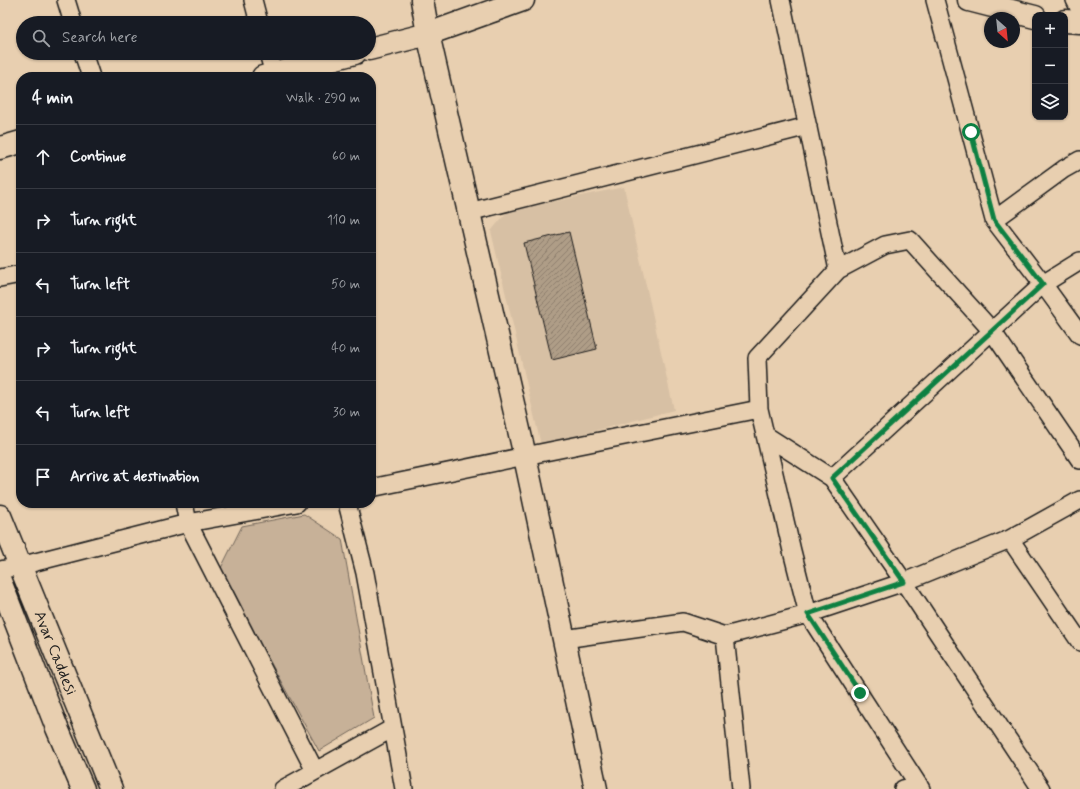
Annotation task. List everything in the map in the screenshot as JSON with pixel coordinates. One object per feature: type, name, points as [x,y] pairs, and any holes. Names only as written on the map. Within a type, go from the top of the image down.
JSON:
[{"type":"street","points":[[66,0],[71,16]]},
{"type":"street","points":[[253,0],[257,16]]},
{"type":"street","points":[[422,0],[428,34],[525,456],[564,639],[591,784]]},
{"type":"street","points":[[376,47],[428,34],[523,0]]},
{"type":"street","points":[[781,0],[838,270]]},
{"type":"street","points":[[935,0],[994,220],[1080,335]]},
{"type":"street","points":[[969,0],[1032,16]]},
{"type":"street","points":[[1075,0],[1080,10]]},
{"type":"street","points":[[1068,21],[1080,22]]},
{"type":"street","points":[[85,60],[89,72]]},
{"type":"street","points":[[268,60],[269,72]]},
{"type":"street","points":[[284,72],[328,60]]},
{"type":"street","points":[[469,212],[808,126]]},
{"type":"street","points":[[0,148],[16,143]]},
{"type":"street","points":[[994,220],[1064,169],[1080,160]]},
{"type":"street","points":[[914,788],[808,614],[759,409],[757,358],[838,270],[885,245],[910,240],[992,332],[1080,460]]},
{"type":"street","points":[[832,478],[1043,284],[1080,261]]},
{"type":"street","points":[[0,278],[16,275]]},
{"type":"street","points":[[376,487],[759,409]]},
{"type":"street","points":[[765,435],[832,478],[904,582],[1041,789]]},
{"type":"street","points":[[564,639],[683,622],[725,636],[808,614],[904,582],[1010,539],[1080,500]]},
{"type":"street","points":[[185,508],[188,523],[315,772]]},
{"type":"street","points":[[10,568],[188,523],[269,508]]},
{"type":"street","points":[[347,508],[364,573],[404,789]]},
{"type":"street","name":"Avar Caddesi","points":[[0,516],[10,568],[111,789]]},
{"type":"street","points":[[1010,539],[1080,642]]},
{"type":"street","name":"Avar Caddesi","points":[[0,581],[56,728],[83,789]]},
{"type":"street","points":[[725,636],[741,789]]},
{"type":"street","points":[[283,789],[393,728]]},
{"type":"shaded area","points":[[624,187],[674,410],[541,445],[491,231],[508,211]]},
{"type":"shaded area","points":[[304,514],[342,539],[374,718],[319,751],[220,570],[242,526]]},
{"type":"building","points":[[569,232],[597,349],[552,360],[524,243]]},
{"type":"route","points":[[860,693],[808,614],[904,582],[832,478],[1043,284],[994,220],[971,132]]}]
